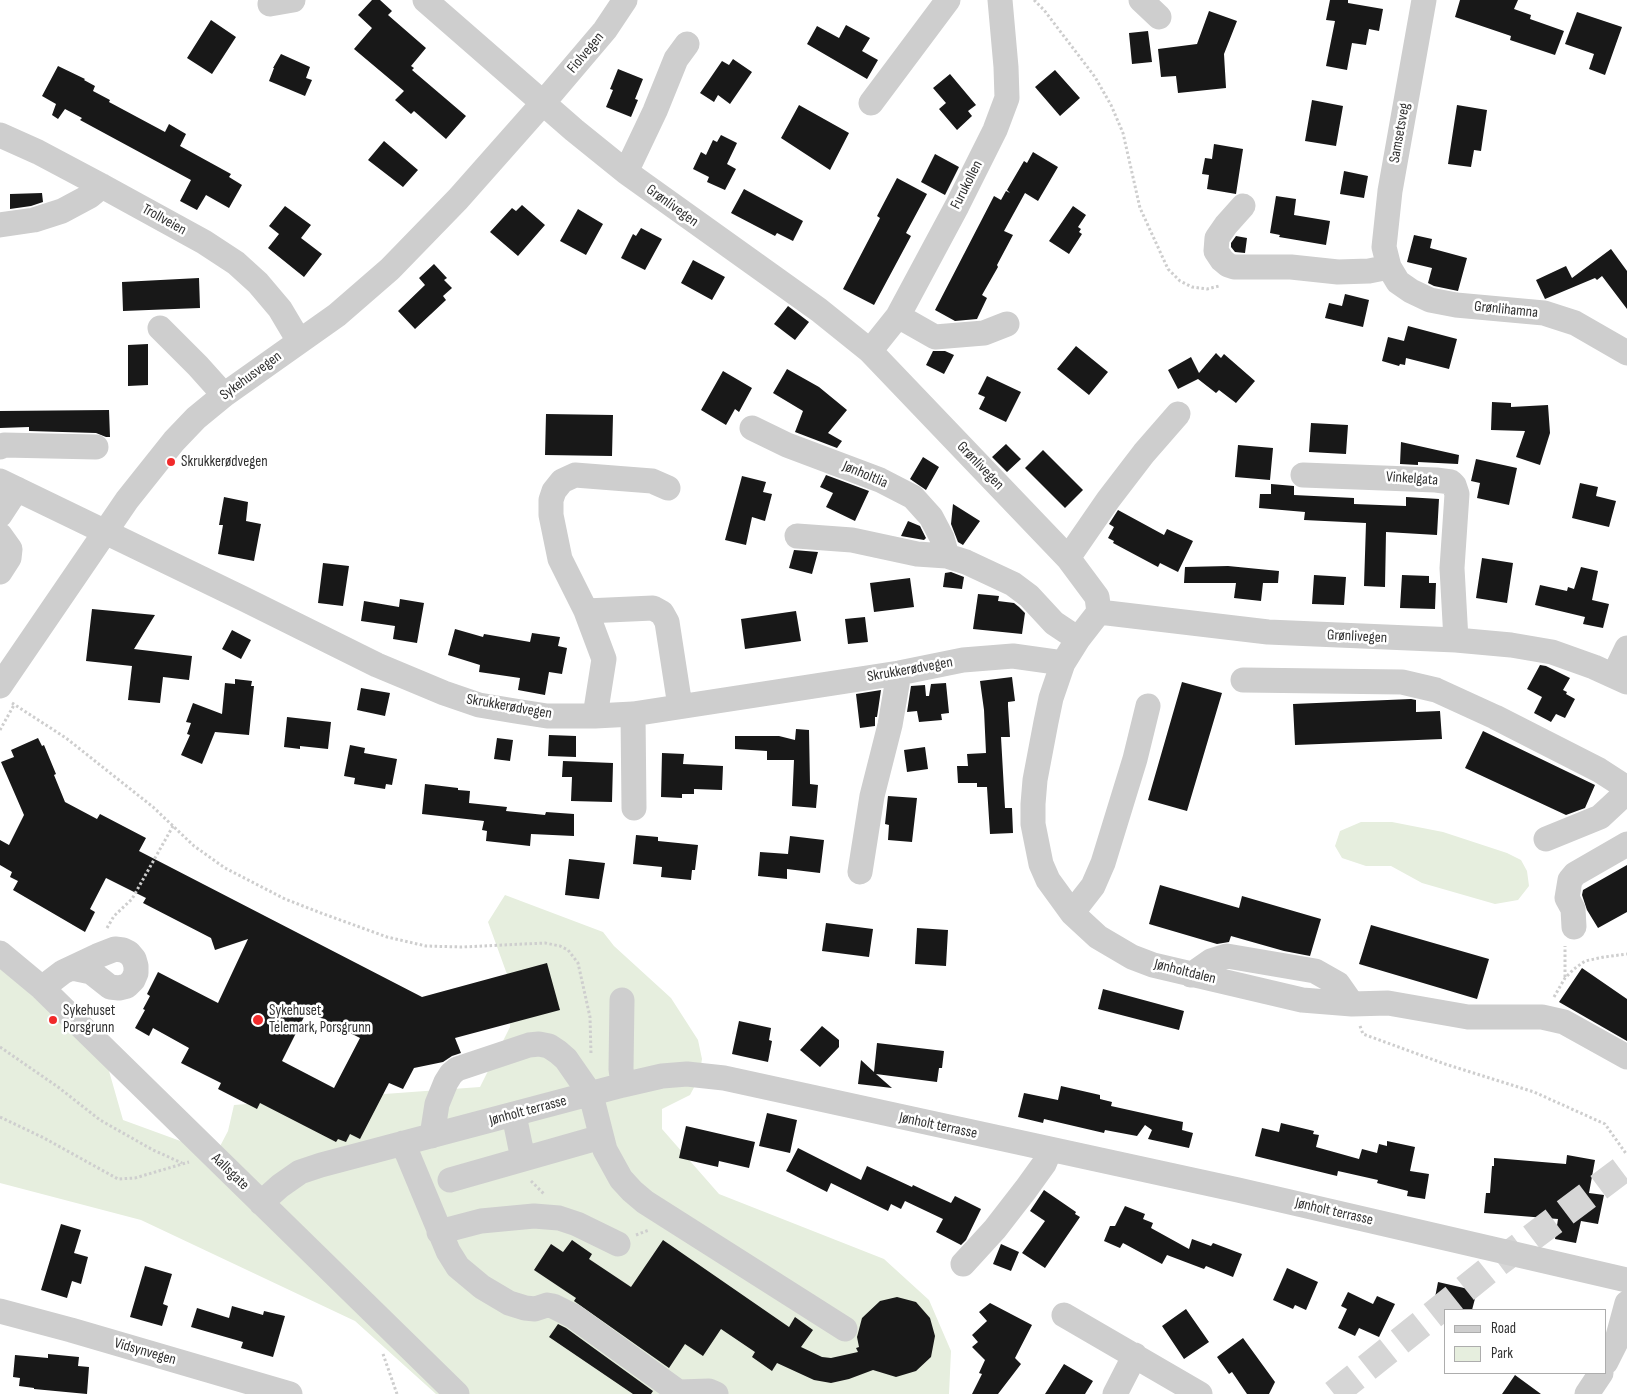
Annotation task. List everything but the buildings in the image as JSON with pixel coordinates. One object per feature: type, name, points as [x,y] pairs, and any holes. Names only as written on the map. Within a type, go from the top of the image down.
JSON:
[{"type":"street","name":"Grønlivegen","points":[[425,0],[574,130],[626,172],[819,310],[870,351],[1068,558],[1097,597],[1099,612],[1268,632],[1456,640],[1511,645],[1552,652],[1620,678]]},
{"type":"street","name":"Fiolvegen","points":[[543,103],[605,30],[625,0]]},
{"type":"street","points":[[871,103],[948,0]]},
{"type":"street","name":"Furukollen","points":[[870,351],[898,316],[995,130],[1007,98],[1000,0]]},
{"type":"street","points":[[1141,0],[1159,18]]},
{"type":"street","name":"Samsetsveg","points":[[1389,267],[1384,247],[1390,192],[1424,0]]},
{"type":"street","points":[[626,172],[655,111],[676,59],[688,44]]},
{"type":"street","name":"Sykehusvegen","points":[[7,697],[106,532],[127,500],[174,441],[196,418],[224,394],[337,315],[390,269],[458,199],[543,103]]},
{"type":"street","name":"Trollveien","points":[[0,135],[38,152],[102,186],[204,242],[236,263],[258,283],[280,309],[300,341]]},
{"type":"street","points":[[0,224],[34,220],[62,211],[90,196],[102,186]]},
{"type":"street","points":[[1244,206],[1226,225],[1217,238],[1216,251],[1228,265],[1234,267],[1291,266],[1338,272],[1369,271],[1389,267]]},
{"type":"street","name":"Grønlihamna","points":[[1389,267],[1398,282],[1430,300],[1456,305],[1544,313],[1575,323],[1627,353]]},
{"type":"street","points":[[898,316],[934,337],[984,333],[1007,324]]},
{"type":"street","points":[[160,328],[224,394]]},
{"type":"street","points":[[1068,558],[1108,500],[1144,453],[1178,414]]},
{"type":"street","name":"Jønholtlia","points":[[752,428],[787,445],[880,480],[914,498],[931,517],[942,538],[947,556]]},
{"type":"street","points":[[0,447],[4,445],[96,447]]},
{"type":"street","points":[[595,716],[604,659],[586,611],[560,559],[551,516],[551,500],[554,491],[562,481],[575,475],[652,481],[668,488]]},
{"type":"street","name":"Vinkelgata","points":[[1303,475],[1436,480],[1451,482],[1454,485],[1457,494],[1452,568],[1456,640]]},
{"type":"street","points":[[0,515],[8,485]]},
{"type":"street","name":"Skrukkerødvegen","points":[[8,485],[368,661],[444,693],[479,705],[548,716],[633,714],[899,673],[993,656],[1013,656],[1063,663]]},
{"type":"street","points":[[0,535],[10,549],[9,558],[0,572]]},
{"type":"street","points":[[797,536],[852,540],[917,554],[947,556],[966,562],[1013,584],[1028,596],[1054,623],[1078,639]]},
{"type":"street","points":[[586,611],[653,608],[662,613],[667,622],[680,706]]},
{"type":"street","name":"Jønholtdalen","points":[[1099,612],[1078,639],[1063,663],[1051,698],[1032,804],[1033,824],[1041,864],[1048,880],[1072,913],[1098,937],[1126,954],[1153,965],[1302,1000],[1352,1004],[1388,1003],[1468,1017],[1542,1017],[1564,1022],[1627,1057]]},
{"type":"street","points":[[1620,678],[1627,648]]},
{"type":"street","points":[[860,872],[872,796],[890,725],[899,673]]},
{"type":"street","points":[[1243,680],[1402,682],[1436,690],[1495,717],[1599,770],[1627,788]]},
{"type":"street","points":[[1072,913],[1093,886],[1103,863],[1135,759],[1148,706]]},
{"type":"street","points":[[633,714],[634,808]]},
{"type":"street","points":[[1546,839],[1600,817],[1627,792]]},
{"type":"street","points":[[1574,927],[1573,910],[1567,898],[1570,880],[1575,874],[1627,844]]},
{"type":"street","points":[[42,988],[54,978],[72,968],[115,949],[129,953],[134,959],[136,973],[133,980],[127,986],[110,988],[91,972],[72,968]]},
{"type":"street","name":"Aallsgate","points":[[0,953],[42,988],[457,1394]]},
{"type":"street","points":[[622,1000],[621,1070],[623,1085]]},
{"type":"street","points":[[432,1136],[437,1104],[451,1074],[463,1067],[528,1045],[539,1044],[549,1046],[558,1052],[587,1088],[596,1107],[605,1150],[621,1179],[645,1202],[845,1329]]},
{"type":"street","name":"Jønholt terrasse","points":[[261,1203],[300,1172],[403,1143],[514,1115],[587,1088],[623,1085],[662,1076],[705,1075],[1238,1190],[1627,1280]]},
{"type":"street","points":[[514,1115],[523,1159]]},
{"type":"street","points":[[450,1180],[601,1137]]},
{"type":"street","points":[[403,1143],[448,1251],[458,1267],[482,1287],[509,1303],[535,1309],[547,1305],[554,1306],[573,1316],[681,1393],[709,1392],[716,1394]]},
{"type":"street","points":[[963,1264],[995,1229],[1026,1190],[1044,1164],[1050,1150]]},
{"type":"street","points":[[439,1232],[481,1221],[534,1216],[559,1218],[577,1224],[618,1244]]},
{"type":"street","points":[[1607,1360],[1617,1340],[1627,1303]]},
{"type":"street","name":"Vidsynvegen","points":[[0,1311],[290,1394]]},
{"type":"street","points":[[1064,1315],[1200,1394]]},
{"type":"street","points":[[1115,1394],[1135,1355]]},
{"type":"street","points":[[1587,1394],[1600,1374]]},
{"type":"path","points":[[1034,0],[1044,10],[1096,77],[1111,105],[1123,133],[1140,208],[1168,269],[1180,281],[1192,287],[1207,289],[1220,285]]},
{"type":"path","points":[[0,729],[7,697],[66,738],[154,807],[194,846],[225,868],[259,886],[321,914],[387,937],[426,946],[462,947],[545,944],[560,946],[568,950],[578,963],[590,1017],[591,1059],[587,1088]]},
{"type":"path","points":[[97,956],[100,942],[114,916],[132,899],[173,826]]},
{"type":"path","points":[[1565,978],[1565,943],[1574,927]]},
{"type":"path","points":[[1542,1017],[1565,978],[1574,968],[1585,961],[1604,956],[1627,954]]},
{"type":"path","points":[[1352,1004],[1363,1034],[1444,1064],[1534,1092],[1605,1124],[1627,1155]]},
{"type":"path","points":[[0,1047],[58,1087],[100,1120],[152,1150],[182,1163]]},
{"type":"path","points":[[0,1117],[44,1138],[118,1179],[135,1178],[182,1163],[214,1158]]},
{"type":"path","points":[[618,1244],[672,1219]]},
{"type":"green space","points":[[1361,822],[1392,822],[1443,832],[1507,853],[1521,860],[1527,871],[1529,886],[1518,900],[1495,904],[1422,883],[1391,866],[1366,866],[1342,858],[1335,846],[1340,831]]},
{"type":"green space","points":[[505,895],[603,932],[614,946],[671,998],[698,1040],[702,1059],[699,1078],[690,1095],[662,1109],[662,1129],[719,1194],[884,1259],[929,1300],[951,1351],[949,1394],[436,1394],[355,1321],[141,1220],[0,1183],[0,965],[107,1064],[123,1120],[216,1154],[228,1131],[234,1105],[480,1087],[510,1027],[512,988],[488,922]]},
{"type":"tunnel","points":[[1334,1394],[1495,1265],[1627,1166]]},
{"type":"place","name":"Skrukkerødvegen","points":[[171,462]]},
{"type":"place","name":"Sykehuset Porsgrunn","points":[[53,1020]]},
{"type":"place","name":"Sykehuset Telemark, Porsgrunn","points":[[258,1020]]}]
